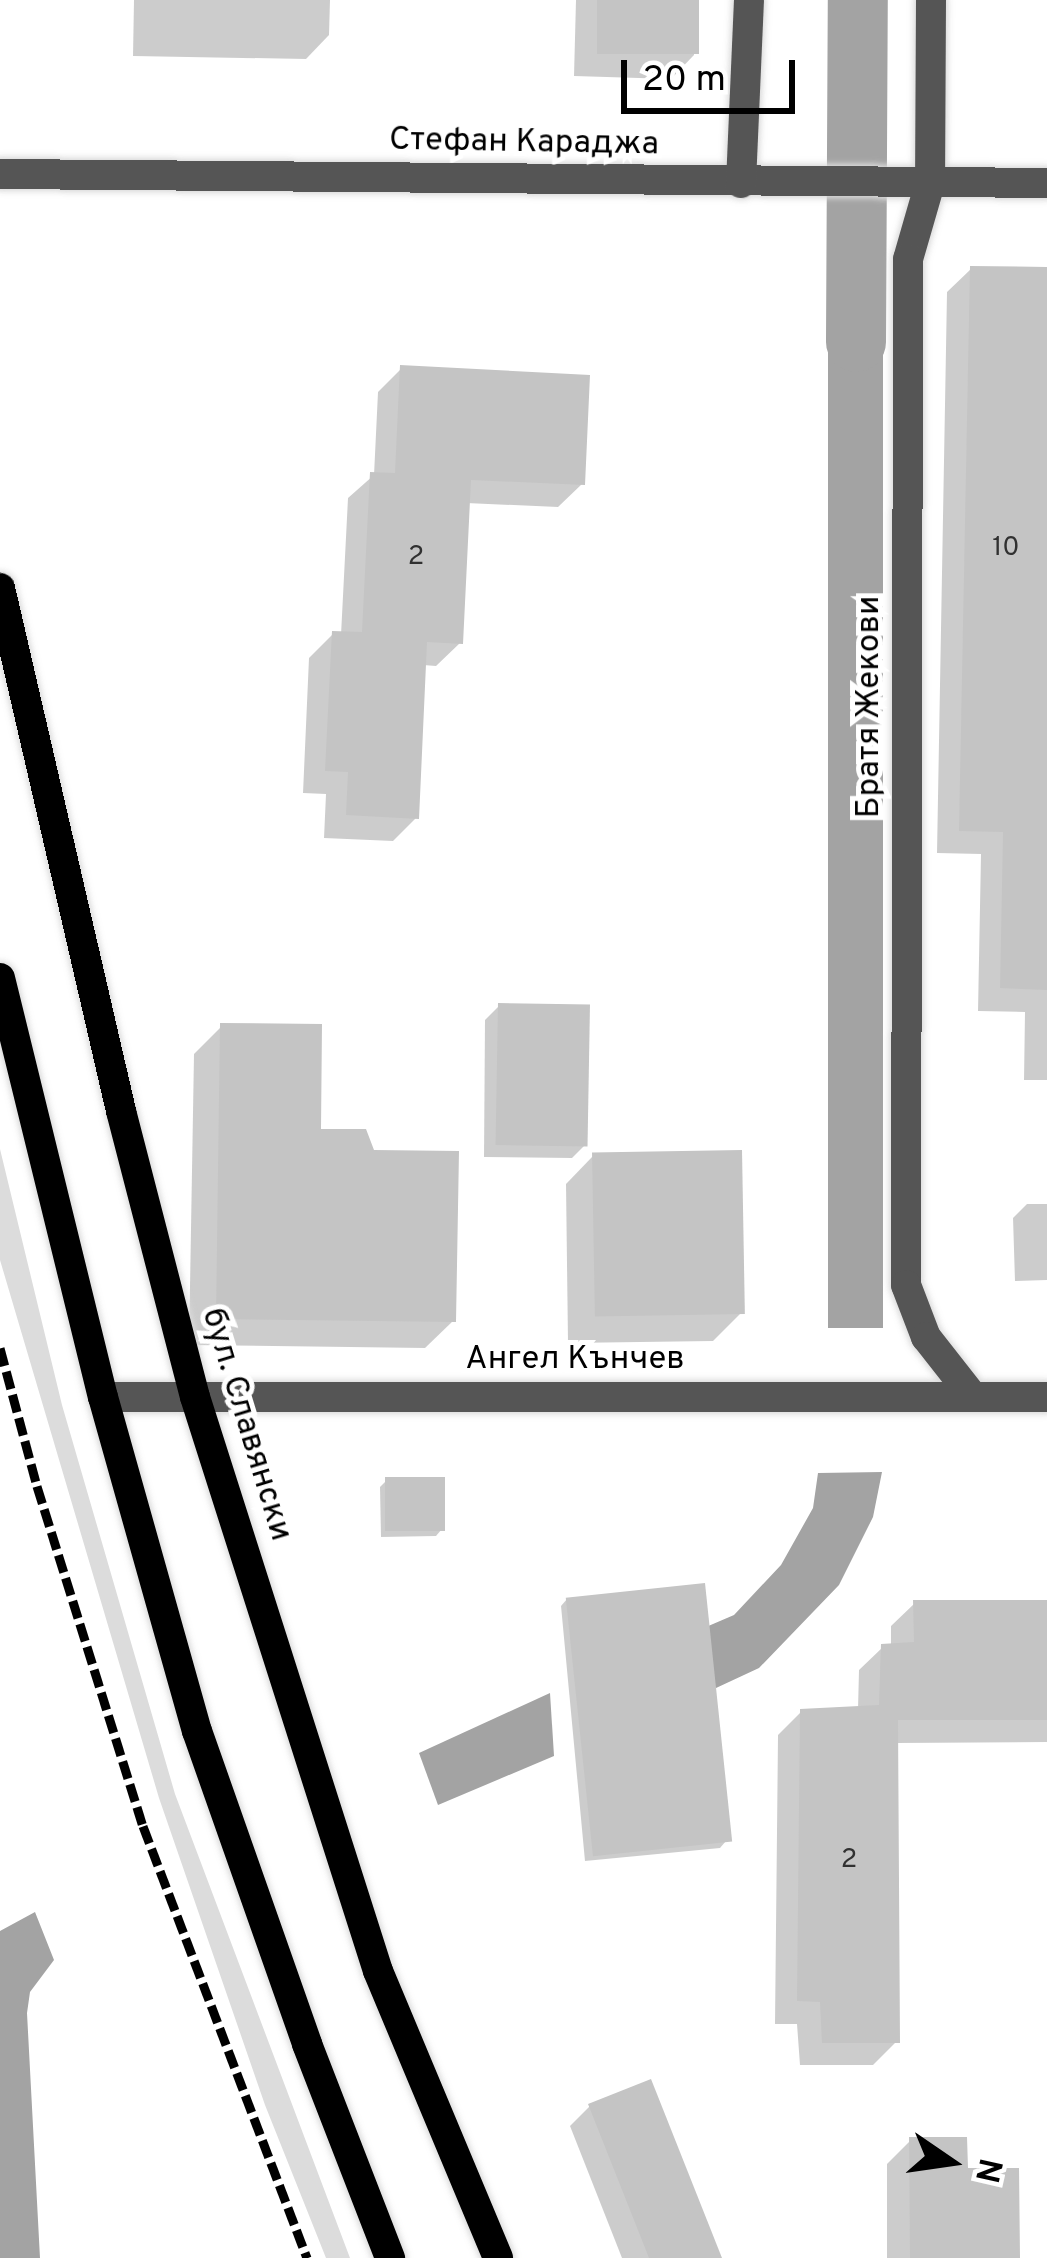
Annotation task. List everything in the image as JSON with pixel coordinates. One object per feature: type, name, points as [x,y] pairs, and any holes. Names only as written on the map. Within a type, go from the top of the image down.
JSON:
[{"type":"main road","name":"бул. Славянски","points":[[0,588],[121,1111],[196,1397],[377,1970],[498,2258]]},
{"type":"main road","points":[[0,978],[103,1397],[197,1731],[307,2044],[390,2258]]},
{"type":"street","points":[[741,183],[749,0]]},
{"type":"street","name":"Братя Жекови","points":[[931,0],[930,183],[908,259],[906,1285],[926,1337],[973,1397]]},
{"type":"street","name":"Стефан Караджа","points":[[0,174],[1047,183]]},
{"type":"street","name":"Ангел Кънчев","points":[[103,1397],[1047,1397]]},
{"type":"shaded area","points":[[828,0],[887,0],[887,106],[828,106]]},
{"type":"shaded area","points":[[828,260],[883,260],[883,1328],[828,1328]]},
{"type":"shaded area","points":[[0,1149],[62,1405],[175,1794],[350,2258],[326,2258],[265,2105],[159,1798],[0,1260]]},
{"type":"shaded area","points":[[882,1472],[873,1517],[839,1585],[759,1668],[701,1695],[699,1630],[734,1615],[781,1565],[813,1508],[818,1473]]},
{"type":"shaded area","points":[[550,1693],[554,1756],[438,1805],[419,1753]]},
{"type":"shaded area","points":[[35,1912],[54,1960],[30,1992],[27,2013],[40,2258],[0,2258],[0,1931]]},
{"type":"building","points":[[597,0],[699,0],[699,54],[597,54]]},
{"type":"building","points":[[970,266],[1047,267],[1047,990],[1000,988],[1003,832],[959,831]]},
{"type":"building","points":[[400,365],[590,375],[585,485],[471,480],[463,644],[427,642],[419,819],[346,815],[348,772],[325,771],[332,631],[362,632],[370,472],[395,473]]},
{"type":"building","points":[[498,1003],[590,1005],[588,1147],[496,1145]]},
{"type":"building","points":[[220,1023],[322,1024],[321,1129],[366,1129],[374,1150],[459,1151],[456,1322],[216,1319]]},
{"type":"building","points":[[742,1150],[745,1314],[595,1317],[592,1153]]},
{"type":"building","points":[[385,1477],[445,1477],[445,1531],[385,1531]]},
{"type":"building","points":[[705,1583],[732,1842],[593,1856],[566,1598]]},
{"type":"building","points":[[913,1600],[1047,1600],[1047,1720],[898,1720],[900,2043],[822,2043],[820,2002],[797,2001],[800,1709],[879,1705],[881,1644],[914,1642]]},
{"type":"building","points":[[651,2079],[722,2258],[649,2258],[588,2104]]},
{"type":"building","points":[[909,2137],[967,2137],[968,2168],[1019,2168],[1020,2258],[910,2258]]},
{"type":"waterway","points":[[856,342],[858,0]]},
{"type":"railway","points":[[0,1348],[37,1486],[143,1826],[307,2258]]}]
